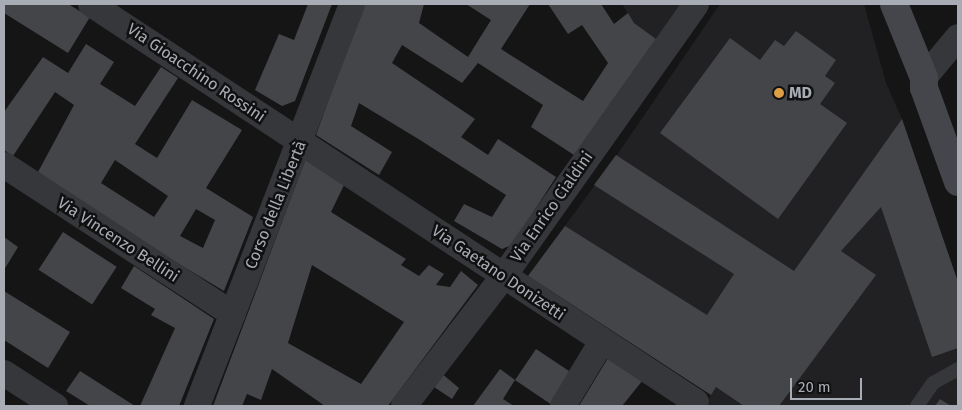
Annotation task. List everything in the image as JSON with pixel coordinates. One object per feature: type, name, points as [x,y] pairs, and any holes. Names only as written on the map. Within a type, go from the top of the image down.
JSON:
[{"type":"main road","points":[[894,4],[924,78],[924,88],[958,182]]},
{"type":"street","name":"Via Gioacchino Rossini","points":[[91,4],[128,14],[301,143]]},
{"type":"street","name":"Corso della Libertà","points":[[197,406],[301,143],[352,4]]},
{"type":"street","name":"Via Enrico Cialdini","points":[[404,406],[503,277],[696,4]]},
{"type":"street","points":[[924,78],[958,37]]},
{"type":"street","name":"Via Gaetano Donizetti","points":[[301,143],[601,343],[696,402]]},
{"type":"street","name":"Via Vincenzo Bellini","points":[[4,165],[233,314]]},
{"type":"street","points":[[563,406],[601,343]]},
{"type":"street","points":[[4,373],[55,406]]},
{"type":"lane","points":[[917,406],[933,383],[958,369]]},
{"type":"shaded area","points":[[622,4],[696,4],[665,46],[634,23]]},
{"type":"shaded area","points":[[720,4],[864,4],[886,83],[902,119],[958,282],[958,406],[703,406],[711,395],[528,276],[617,155]]},
{"type":"building","points":[[4,4],[68,4],[90,17],[68,53],[4,13]]},
{"type":"building","points":[[308,4],[332,4],[295,101],[282,106],[255,90],[279,34],[294,40]]},
{"type":"building","points":[[363,4],[424,4],[419,23],[468,57],[491,20],[466,4],[530,4],[501,49],[583,101],[608,63],[582,25],[568,34],[548,4],[601,4],[614,24],[628,13],[634,23],[656,39],[574,155],[531,127],[543,105],[478,63],[462,83],[402,45],[392,63],[475,119],[461,137],[488,155],[498,139],[556,177],[512,245],[502,249],[454,221],[464,204],[492,217],[506,195],[420,140],[359,103],[351,126],[392,152],[379,175],[316,135]]},
{"type":"building","points":[[796,31],[836,60],[825,76],[835,83],[820,104],[847,123],[778,219],[660,133],[730,38],[760,60],[775,40],[784,46]]},
{"type":"building","points":[[86,44],[114,62],[100,84],[135,106],[161,67],[178,78],[135,144],[157,158],[192,100],[242,130],[206,188],[253,217],[224,291],[139,240],[38,172],[74,105],[55,92],[13,156],[4,150],[4,112],[43,57],[68,73]],"holes":[[[115,160],[168,196],[154,217],[101,183]],[[196,209],[215,220],[203,248],[180,236]]]},
{"type":"building","points":[[902,119],[958,282],[958,348],[932,357],[881,207],[841,251],[876,275],[779,406],[744,406],[716,387],[711,395],[528,276],[565,226],[707,315],[734,274],[594,185],[616,155],[794,271]]},
{"type":"building","points":[[307,155],[345,183],[331,212],[406,259],[401,265],[419,276],[429,265],[444,274],[436,285],[450,287],[461,271],[478,285],[388,406],[325,406],[272,369],[261,400],[247,394],[242,406],[213,406]],"holes":[[[312,265],[404,322],[361,384],[288,343]]]},
{"type":"building","points":[[63,232],[117,267],[92,305],[38,270]]},
{"type":"building","points":[[4,237],[18,247],[4,270]]},
{"type":"building","points":[[134,266],[214,319],[179,406],[140,406],[175,328],[151,315],[155,309],[121,288]]},
{"type":"building","points":[[4,291],[70,332],[48,368],[4,340]]},
{"type":"building","points":[[536,349],[572,373],[552,405],[515,380]]},
{"type":"building","points":[[608,358],[643,380],[622,406],[579,406]]},
{"type":"building","points":[[500,369],[515,380],[503,399],[514,406],[473,406]]},
{"type":"building","points":[[80,371],[135,406],[90,406],[66,391]]},
{"type":"building","points":[[441,373],[459,388],[452,399],[431,385]]},
{"type":"building","points":[[940,399],[951,406],[935,406]]},
{"type":"place","name":"MD","points":[[779,93]]}]
